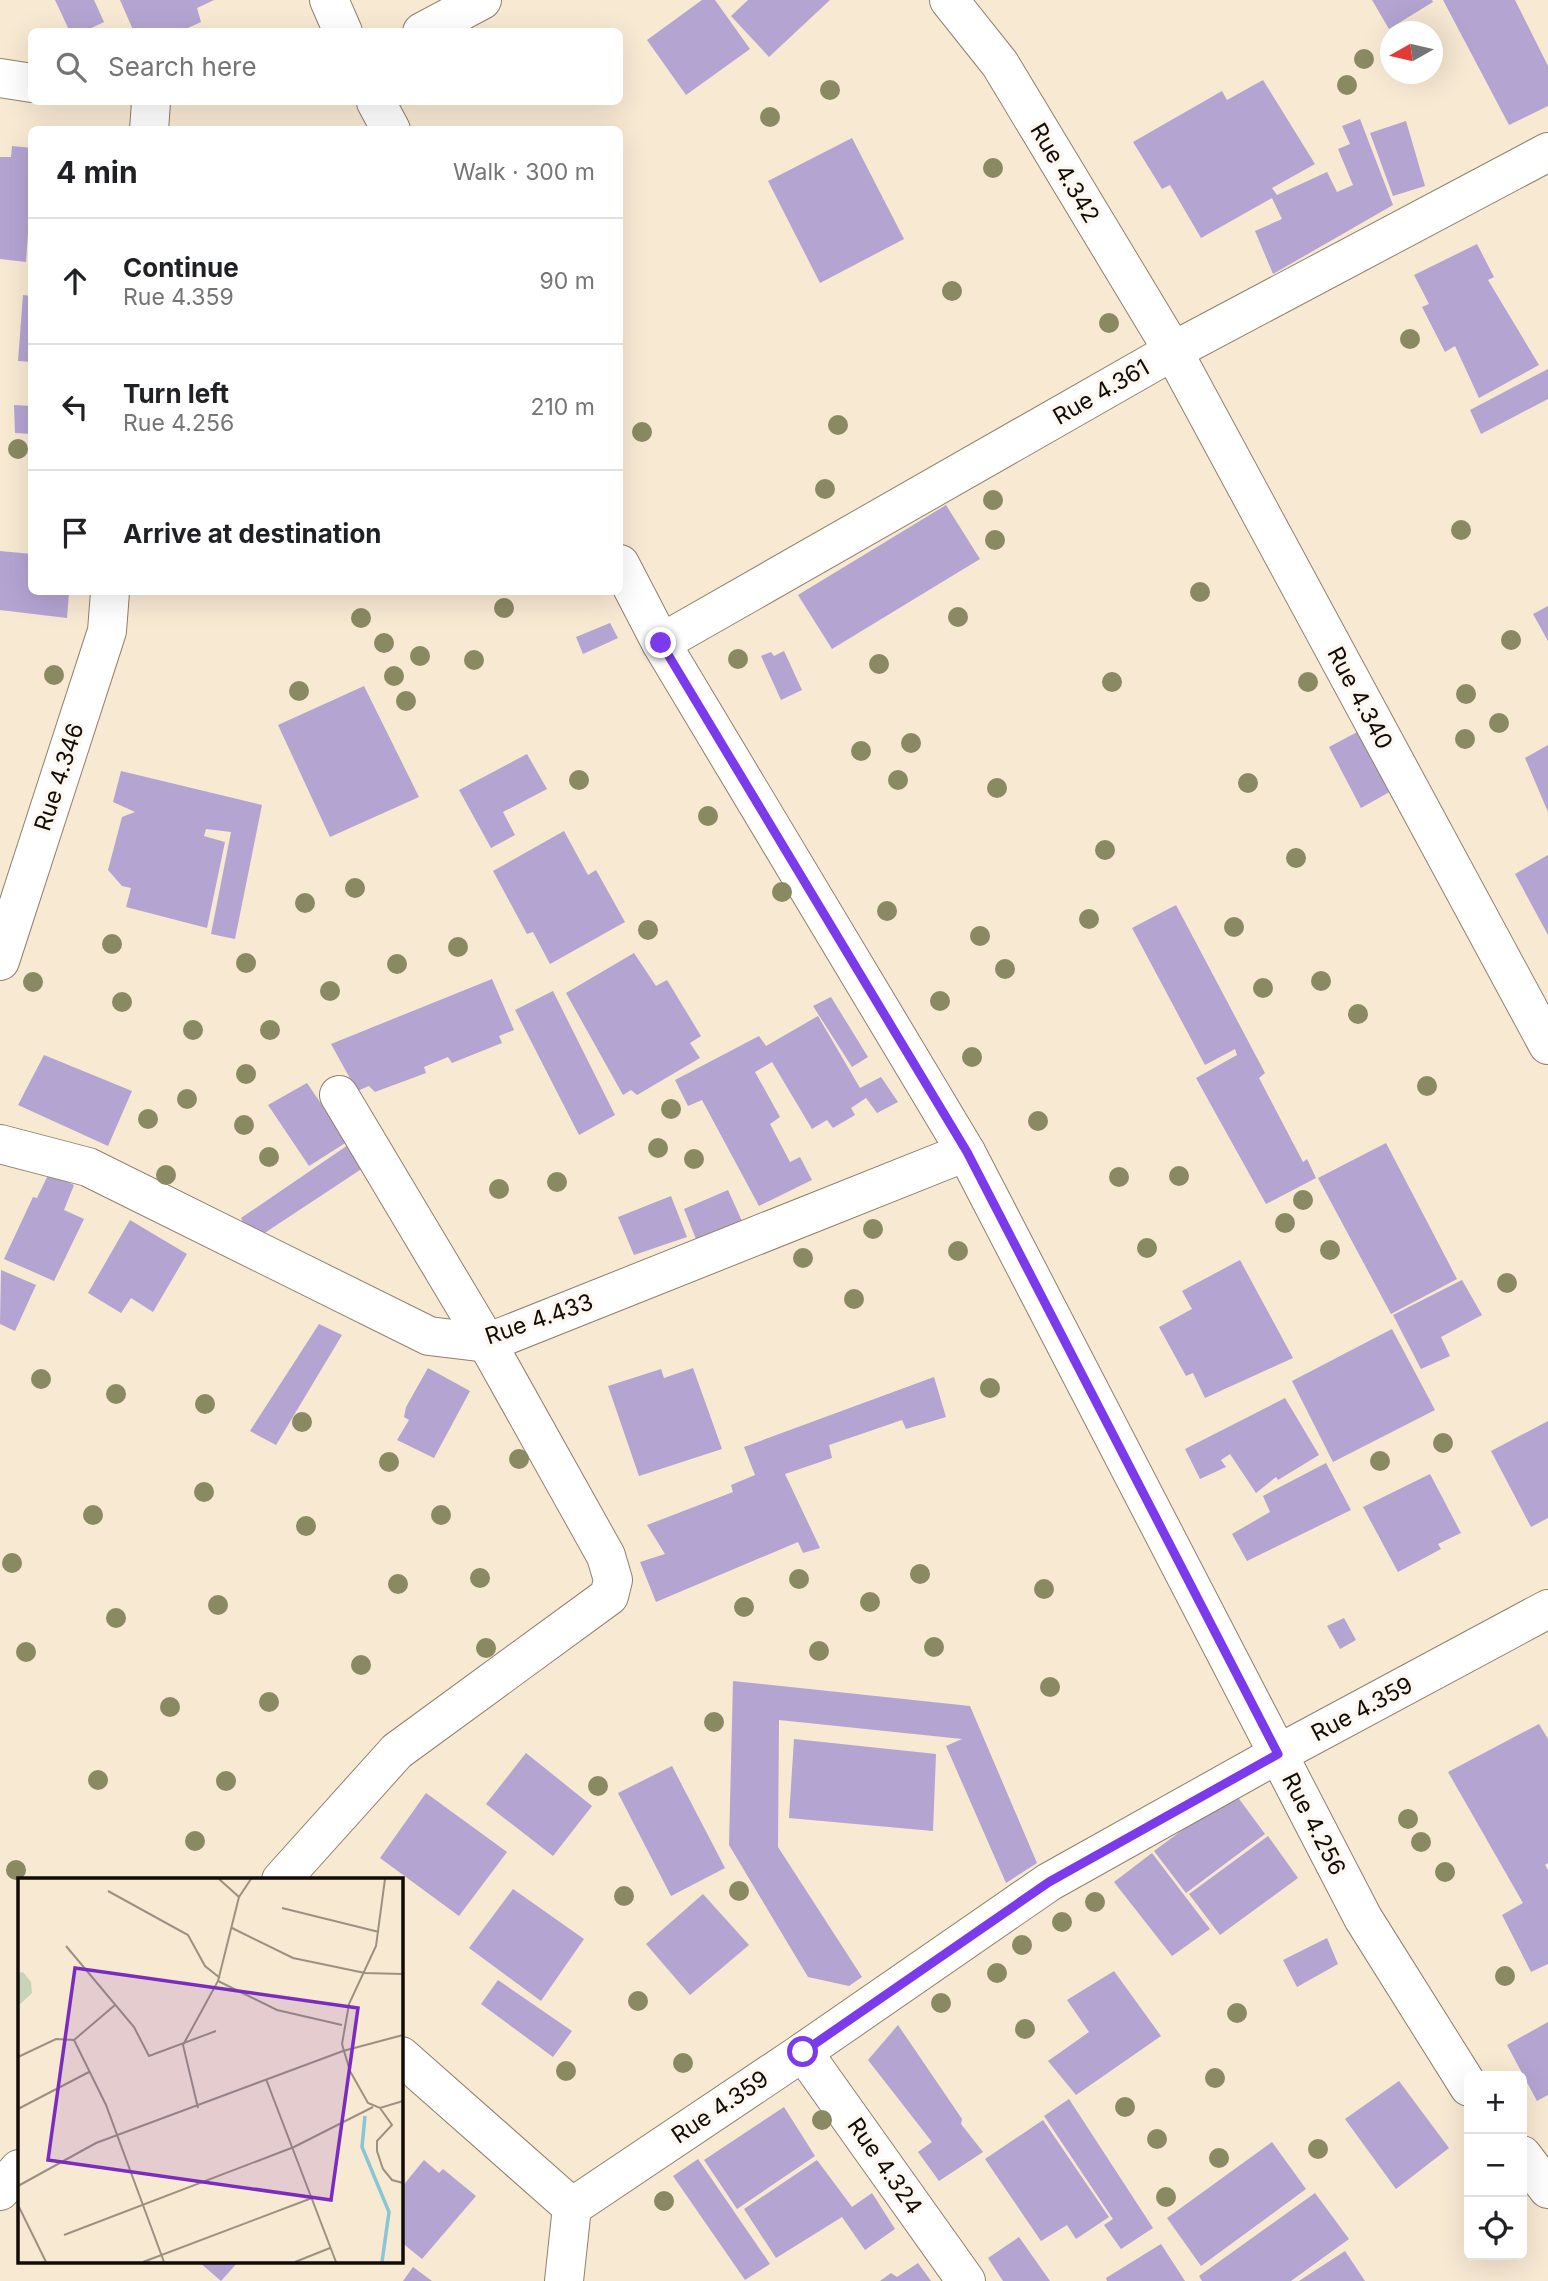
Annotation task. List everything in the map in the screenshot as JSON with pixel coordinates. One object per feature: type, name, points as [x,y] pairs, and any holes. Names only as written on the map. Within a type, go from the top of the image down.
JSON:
[{"type":"street","points":[[329,0],[341,28]]},
{"type":"street","points":[[430,28],[482,0]]},
{"type":"street","name":"Rue 4.342","points":[[949,0],[1000,64],[1172,351]]},
{"type":"street","points":[[0,78],[28,82]]},
{"type":"street","points":[[149,126],[152,105]]},
{"type":"street","points":[[378,105],[389,126]]},
{"type":"street","name":"Rue 4.361","points":[[661,643],[1172,351],[1548,152]]},
{"type":"street","name":"Rue 4.340","points":[[1172,351],[1548,1045]]},
{"type":"street","name":"Rue 4.256","points":[[623,570],[661,643],[967,1152],[1363,1918],[1464,2079]]},
{"type":"street","name":"Rue 4.346","points":[[0,961],[107,631],[110,595]]},
{"type":"street","points":[[283,1878],[397,1751],[609,1596],[613,1580],[606,1556],[487,1343],[339,1095]]},
{"type":"street","name":"Rue 4.433","points":[[0,1144],[88,1167],[429,1336],[487,1343],[967,1152]]},
{"type":"street","name":"Rue 4.359","points":[[572,2207],[1049,1882],[1278,1754],[1548,1609]]},
{"type":"street","name":"Rue 4.324","points":[[803,2052],[966,2281]]},
{"type":"street","points":[[402,2057],[572,2207],[564,2281]]},
{"type":"street","points":[[1527,2162],[1548,2189]]},
{"type":"street","points":[[0,2191],[18,2170]]},
{"type":"building","points":[[55,0],[94,0],[104,22],[91,28],[68,28]]},
{"type":"building","points":[[120,0],[214,0],[197,8],[201,22],[188,28],[132,28]]},
{"type":"building","points":[[702,0],[715,0],[750,49],[686,95],[647,40]]},
{"type":"building","points":[[748,0],[830,0],[769,57],[731,16]]},
{"type":"building","points":[[1372,0],[1433,2],[1402,21],[1384,21]]},
{"type":"building","points":[[1443,0],[1515,0],[1548,66],[1548,106],[1509,125]]},
{"type":"building","points":[[1263,80],[1315,164],[1272,188],[1277,195],[1327,172],[1337,192],[1353,185],[1338,149],[1350,144],[1342,126],[1360,119],[1393,205],[1273,274],[1255,231],[1282,219],[1272,198],[1201,238],[1170,185],[1162,189],[1133,142],[1222,91],[1227,100]]},
{"type":"building","points":[[1406,121],[1425,186],[1393,196],[1370,133]]},
{"type":"building","points":[[852,138],[904,239],[820,283],[768,181]]},
{"type":"building","points":[[12,146],[28,148],[26,262],[0,259],[0,157],[11,157]]},
{"type":"building","points":[[1477,244],[1494,277],[1488,280],[1539,365],[1479,398],[1455,346],[1445,352],[1422,307],[1429,304],[1414,275]]},
{"type":"building","points":[[23,295],[28,296],[28,362],[18,361]]},
{"type":"building","points":[[1548,369],[1548,399],[1481,434],[1470,410]]},
{"type":"building","points":[[14,405],[28,406],[28,434],[15,433]]},
{"type":"building","points":[[946,505],[980,559],[832,649],[798,595]]},
{"type":"building","points":[[0,551],[28,554],[28,595],[69,595],[67,618],[0,610]]},
{"type":"building","points":[[1548,606],[1548,641],[1533,614]]},
{"type":"building","points":[[610,623],[618,638],[583,654],[576,637]]},
{"type":"building","points":[[784,651],[802,690],[781,700],[761,656],[771,652],[774,656]]},
{"type":"building","points":[[364,686],[419,797],[330,837],[278,725]]},
{"type":"building","points":[[1361,730],[1393,790],[1361,808],[1329,747]]},
{"type":"building","points":[[1548,745],[1548,812],[1525,758]]},
{"type":"building","points":[[527,754],[547,789],[503,812],[515,835],[491,848],[459,790]]},
{"type":"building","points":[[121,771],[262,805],[235,939],[211,934],[231,832],[206,829],[204,836],[225,842],[207,928],[126,907],[131,888],[122,886],[108,870],[122,817],[135,812],[113,802]]},
{"type":"building","points":[[564,831],[588,875],[596,870],[625,922],[550,964],[533,932],[527,934],[493,871]]},
{"type":"building","points":[[1548,855],[1548,935],[1515,874]]},
{"type":"building","points":[[1176,905],[1265,1073],[1259,1078],[1303,1162],[1307,1159],[1316,1178],[1266,1204],[1196,1078],[1237,1055],[1235,1049],[1205,1065],[1132,928]]},
{"type":"building","points":[[634,953],[656,986],[667,980],[701,1036],[690,1043],[700,1058],[637,1095],[631,1090],[623,1095],[566,993]]},
{"type":"building","points":[[492,979],[514,1030],[499,1036],[502,1043],[452,1063],[448,1057],[424,1067],[426,1073],[375,1092],[369,1086],[357,1091],[331,1044]]},
{"type":"building","points":[[553,991],[615,1115],[579,1135],[515,1010]]},
{"type":"building","points":[[831,997],[868,1057],[852,1067],[813,1006]]},
{"type":"building","points":[[818,1016],[860,1088],[881,1077],[898,1102],[877,1113],[866,1098],[851,1108],[855,1115],[833,1128],[827,1120],[812,1129],[772,1062],[755,1072],[780,1117],[770,1124],[790,1162],[800,1157],[812,1180],[759,1206],[702,1100],[688,1106],[675,1080],[759,1036],[766,1046]]},
{"type":"building","points":[[44,1055],[132,1091],[108,1146],[18,1105]]},
{"type":"building","points":[[307,1083],[347,1142],[309,1166],[268,1105]]},
{"type":"building","points":[[1386,1143],[1457,1279],[1391,1314],[1318,1178]]},
{"type":"building","points":[[348,1145],[363,1168],[251,1242],[241,1218]]},
{"type":"building","points":[[49,1173],[74,1185],[64,1210],[84,1219],[54,1281],[4,1259],[33,1197],[37,1198]]},
{"type":"building","points":[[728,1190],[746,1230],[700,1249],[684,1209]]},
{"type":"building","points":[[671,1196],[687,1237],[634,1255],[618,1217]]},
{"type":"building","points":[[130,1220],[187,1254],[153,1312],[131,1298],[121,1313],[88,1293]]},
{"type":"building","points":[[1240,1260],[1293,1358],[1205,1398],[1193,1373],[1186,1376],[1159,1327],[1192,1309],[1182,1291]]},
{"type":"building","points":[[1,1270],[36,1285],[15,1331],[0,1324]]},
{"type":"building","points":[[1462,1280],[1482,1315],[1441,1337],[1450,1356],[1421,1369],[1393,1315]]},
{"type":"building","points":[[319,1324],[342,1335],[276,1445],[250,1431]]},
{"type":"building","points":[[1392,1329],[1435,1410],[1333,1462],[1292,1381]]},
{"type":"building","points":[[428,1368],[470,1391],[434,1458],[397,1440],[409,1420],[404,1417],[406,1407]]},
{"type":"building","points":[[693,1368],[722,1449],[639,1476],[608,1386],[661,1369],[664,1378]]},
{"type":"building","points":[[934,1377],[946,1417],[906,1429],[902,1420],[829,1445],[832,1458],[785,1474],[820,1548],[803,1553],[798,1542],[656,1602],[640,1562],[665,1554],[647,1525],[733,1492],[731,1485],[755,1475],[744,1447]]},
{"type":"building","points":[[1285,1398],[1319,1455],[1278,1480],[1276,1477],[1256,1493],[1230,1454],[1221,1460],[1226,1467],[1200,1479],[1185,1449]]},
{"type":"building","points":[[1548,1421],[1548,1518],[1531,1527],[1491,1451]]},
{"type":"building","points":[[1326,1463],[1351,1510],[1247,1561],[1232,1534],[1270,1512],[1263,1496]]},
{"type":"building","points":[[1430,1474],[1461,1533],[1438,1544],[1441,1549],[1398,1572],[1363,1507]]},
{"type":"building","points":[[1344,1618],[1356,1640],[1340,1649],[1327,1626]]},
{"type":"building","points":[[733,1681],[970,1706],[1037,1863],[1006,1883],[946,1746],[962,1739],[779,1720],[778,1847],[862,1977],[849,1986],[808,1977],[729,1845]]},
{"type":"building","points":[[1539,1724],[1548,1739],[1548,1863],[1545,1865],[1548,1870],[1548,1964],[1531,1972],[1502,1915],[1523,1903],[1448,1772]]},
{"type":"building","points":[[794,1739],[936,1754],[933,1831],[789,1818]]},
{"type":"building","points":[[526,1753],[592,1806],[553,1856],[486,1804]]},
{"type":"building","points":[[672,1766],[725,1868],[671,1896],[618,1793]]},
{"type":"building","points":[[1234,1792],[1265,1834],[1186,1893],[1154,1851]]},
{"type":"building","points":[[426,1793],[507,1852],[459,1916],[380,1858]]},
{"type":"building","points":[[1268,1836],[1298,1878],[1220,1935],[1189,1894]]},
{"type":"building","points":[[1152,1853],[1210,1929],[1172,1956],[1114,1882]]},
{"type":"building","points":[[513,1889],[584,1939],[541,2001],[469,1948]]},
{"type":"building","points":[[703,1894],[749,1945],[690,1995],[646,1944]]},
{"type":"building","points":[[1327,1938],[1338,1964],[1297,1987],[1283,1960]]},
{"type":"building","points":[[1114,1971],[1161,2036],[1076,2095],[1048,2061],[1089,2032],[1067,2000]]},
{"type":"building","points":[[498,1980],[572,2031],[553,2057],[481,2004]]},
{"type":"building","points":[[1548,2022],[1548,2095],[1537,2101],[1527,2082],[1527,2071],[1521,2071],[1507,2045]]},
{"type":"building","points":[[898,2025],[962,2119],[961,2124],[983,2152],[939,2181],[918,2152],[932,2142],[868,2060]]},
{"type":"building","points":[[1399,2081],[1449,2148],[1396,2189],[1345,2119]]},
{"type":"building","points":[[1069,2099],[1153,2228],[1121,2249],[1104,2225],[1113,2219],[1044,2116]]},
{"type":"building","points":[[784,2107],[815,2156],[737,2209],[704,2160]]},
{"type":"building","points":[[1043,2120],[1109,2217],[1076,2239],[1067,2225],[1041,2241],[985,2159]]},
{"type":"building","points":[[1272,2142],[1306,2189],[1201,2266],[1167,2218]]},
{"type":"building","points":[[698,2159],[770,2264],[745,2280],[673,2176]]},
{"type":"building","points":[[424,2160],[439,2173],[443,2169],[476,2196],[422,2259],[402,2243],[402,2187]]},
{"type":"building","points":[[817,2160],[852,2207],[872,2193],[895,2229],[865,2250],[842,2217],[776,2258],[744,2209]]},
{"type":"building","points":[[1315,2193],[1349,2239],[1291,2281],[1202,2281],[1199,2276]]},
{"type":"building","points":[[1019,2237],[1050,2281],[1003,2281],[988,2258]]},
{"type":"building","points":[[1161,2244],[1185,2281],[1107,2281],[1106,2278]]},
{"type":"building","points":[[1345,2251],[1365,2281],[1299,2281]]},
{"type":"building","points":[[918,2263],[931,2281],[880,2281],[891,2273],[897,2277]]},
{"type":"building","points":[[201,2264],[236,2264],[221,2281]]},
{"type":"building","points":[[413,2267],[432,2281],[403,2281]]},
{"type":"route","points":[[661,643],[967,1152],[1278,1754],[1049,1882],[803,2052]]}]
